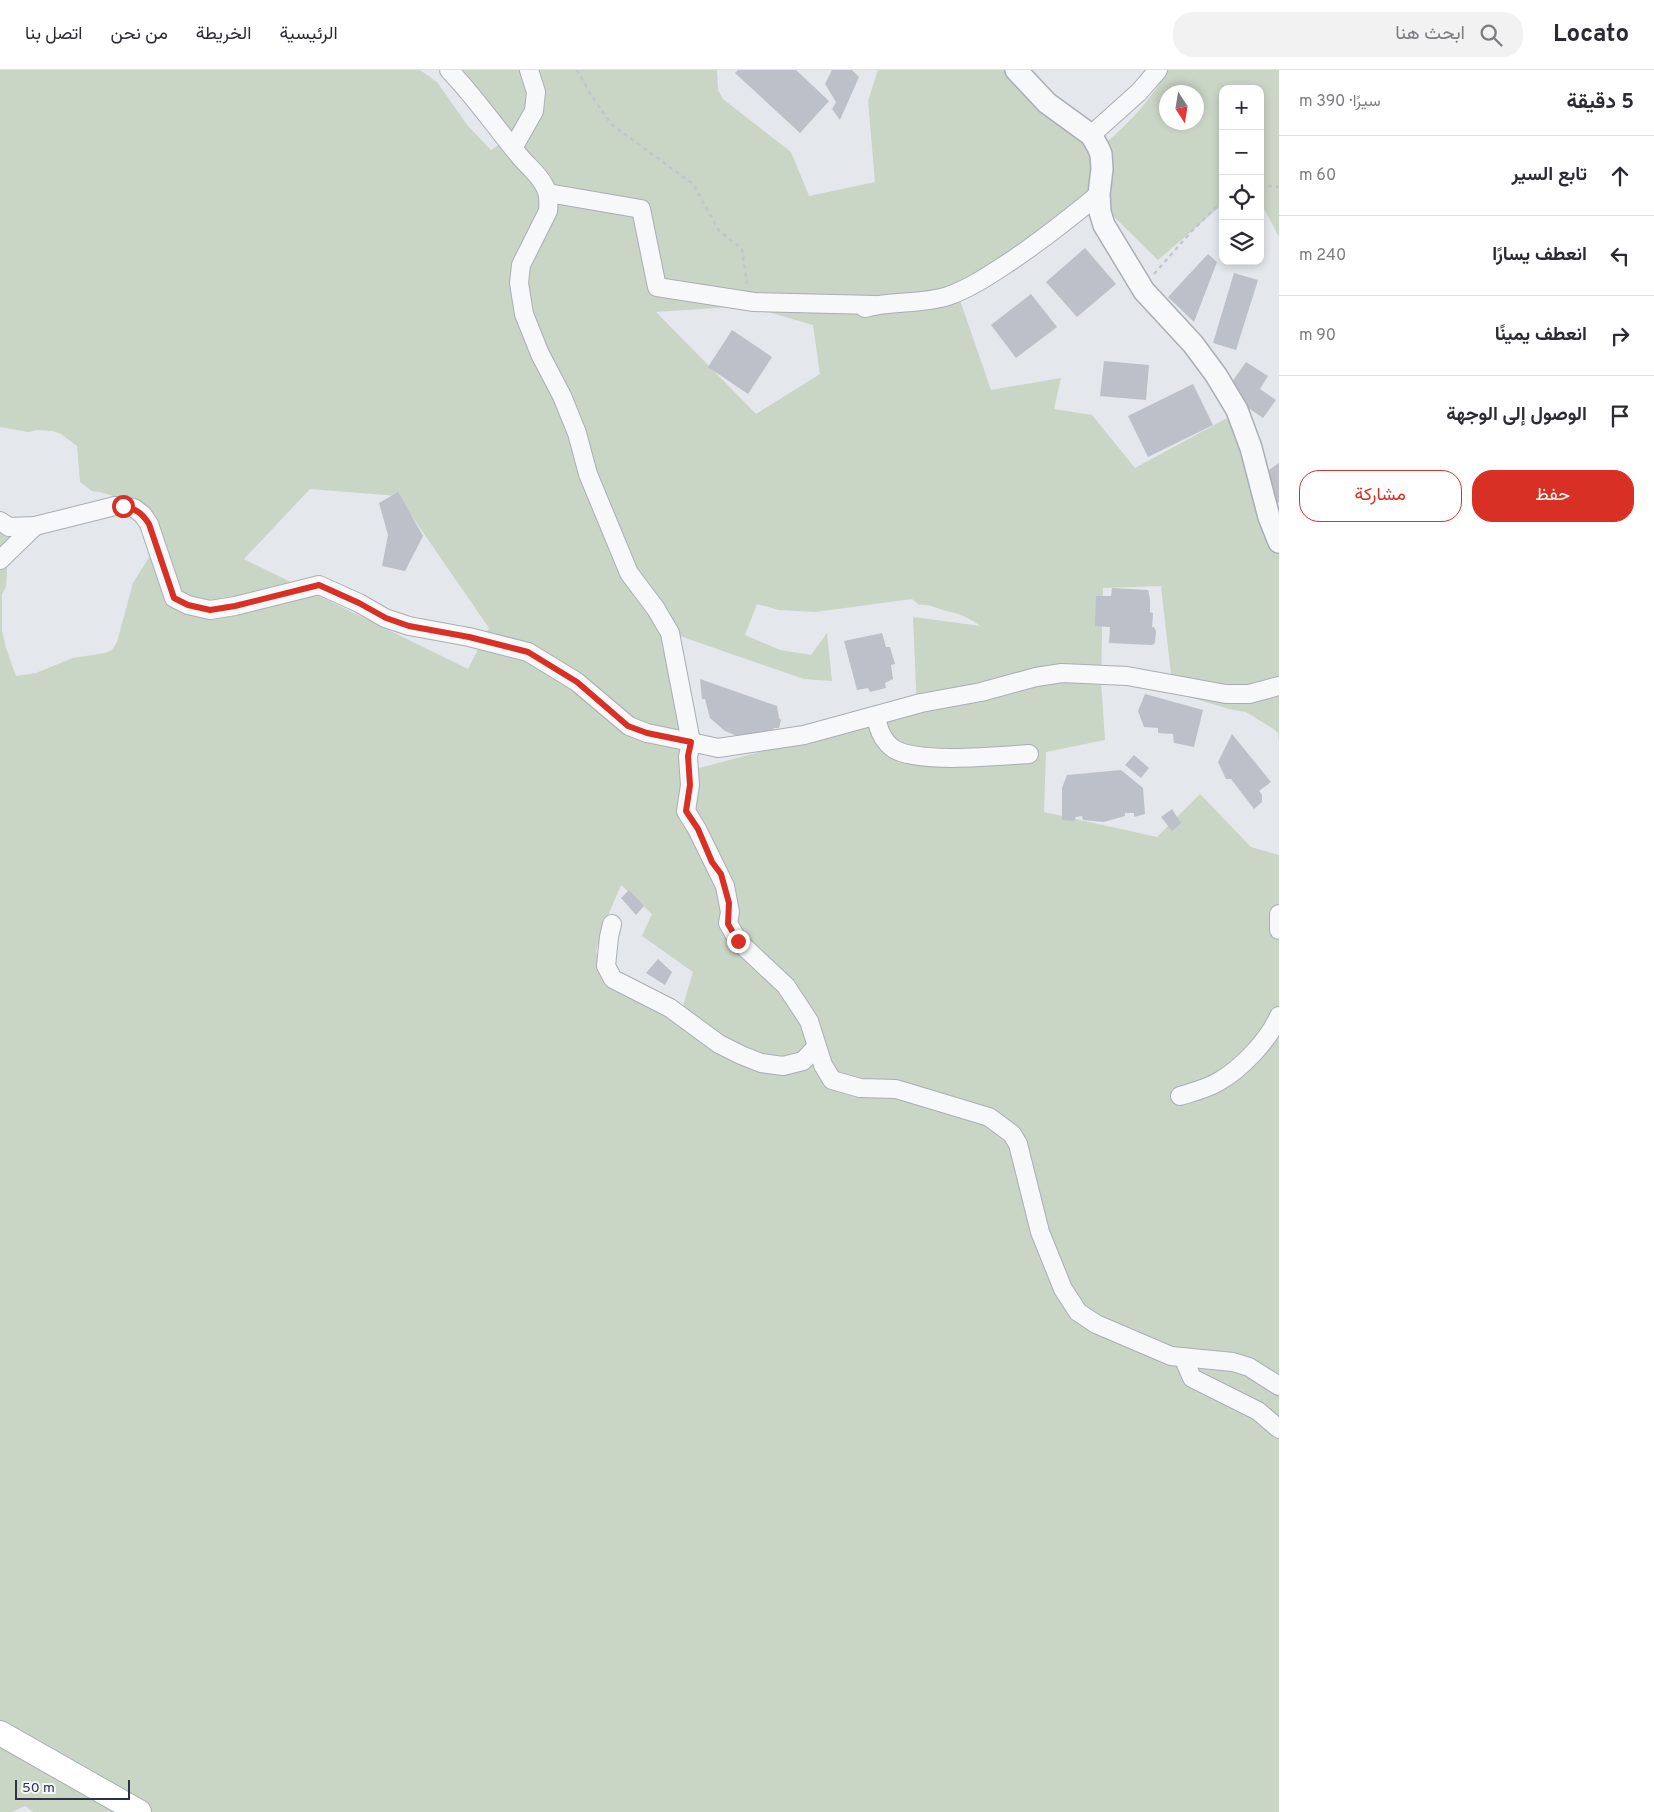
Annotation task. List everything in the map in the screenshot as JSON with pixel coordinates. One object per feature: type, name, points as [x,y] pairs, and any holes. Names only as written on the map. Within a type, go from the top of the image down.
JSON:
[{"type":"main road","points":[[2,1738],[139,1812]]},
{"type":"street","points":[[449,70],[467,89],[512,148],[538,176],[548,193],[548,211],[521,265],[519,283],[524,314],[540,354],[562,396],[577,433],[588,474],[629,573],[656,609],[670,633],[691,742],[688,756],[690,785],[686,811],[698,829],[712,862],[723,880],[729,903],[728,924],[738,941],[786,986],[809,1020],[816,1047],[823,1065],[832,1080],[860,1088],[896,1089],[989,1117],[1012,1134],[1022,1154],[1040,1232],[1063,1290],[1078,1312],[1096,1324],[1117,1332],[1143,1346],[1171,1356],[1233,1362],[1249,1367],[1279,1386]]},
{"type":"street","points":[[512,148],[534,111],[536,92],[529,70]]},
{"type":"street","points":[[1016,70],[1047,103],[1091,135],[1101,154],[1102,169],[1099,194],[1100,212],[1104,225],[1144,291],[1193,344],[1216,375],[1237,410],[1251,448],[1256,476],[1269,517],[1279,542]]},
{"type":"street","points":[[1091,135],[1139,92],[1158,70]]},
{"type":"street","points":[[548,193],[641,209],[657,287],[750,301],[875,305],[947,297],[974,285],[1043,239],[1099,194]]},
{"type":"street","points":[[833,315],[875,305]]},
{"type":"street","points":[[0,521],[9,527],[35,526],[115,506],[134,508],[144,515],[149,524],[174,598],[188,605],[210,610],[235,606],[319,585],[359,603],[386,618],[409,626],[461,635],[528,652],[577,682],[628,726],[647,733],[718,748],[804,736],[922,703],[981,692],[1036,677],[1062,673],[1128,676],[1226,694],[1249,694],[1279,686]]},
{"type":"street","points":[[0,560],[35,526]]},
{"type":"street","points":[[876,716],[878,729],[884,739],[892,748],[902,753],[942,758],[1029,754]]},
{"type":"street","points":[[1279,914],[1279,930]]},
{"type":"street","points":[[612,924],[608,937],[606,966],[613,980],[670,1008],[719,1044],[741,1056],[761,1063],[783,1066],[803,1061],[816,1047]]},
{"type":"street","points":[[1180,1096],[1216,1083],[1236,1070],[1260,1044],[1275,1025],[1279,1016]]},
{"type":"street","points":[[1183,1357],[1192,1378],[1258,1411],[1279,1430]]},
{"type":"path","points":[[577,70],[591,95],[612,124],[693,184],[719,231],[742,249],[750,301]]},
{"type":"path","points":[[1264,185],[1279,186]]},
{"type":"path","points":[[1154,274],[1219,204]]},
{"type":"green space","points":[[0,70],[420,70],[437,82],[468,126],[491,150],[509,138],[450,70],[717,70],[718,90],[723,99],[791,152],[809,196],[875,182],[868,101],[878,70],[1016,70],[1106,143],[1140,110],[1155,91],[1167,70],[1279,70],[1279,237],[1264,209],[1264,85],[1219,85],[1219,207],[1158,260],[1103,206],[960,300],[991,390],[1061,378],[1054,409],[1092,415],[1135,468],[1229,417],[1279,529],[1279,743],[1278,733],[1246,712],[1229,709],[1173,692],[1161,586],[1103,588],[1101,681],[1105,740],[1046,752],[1044,812],[1157,837],[1200,794],[1251,847],[1279,855],[1279,1812],[33,1812],[25,1806],[12,1812],[0,1812],[0,530],[17,535],[8,550],[6,587],[2,594],[2,631],[16,676],[36,673],[73,658],[105,653],[112,650],[117,642],[133,583],[151,554],[148,516],[130,501],[92,491],[80,482],[77,446],[61,434],[53,431],[37,430],[28,432],[0,427]],"holes":[[[747,306],[813,325],[820,374],[756,414],[656,312]],[[310,489],[398,496],[489,628],[468,669],[244,559]],[[912,599],[919,605],[957,613],[981,626],[913,617],[917,710],[692,770],[677,635],[804,679],[832,681],[827,633],[811,655],[780,650],[745,635],[757,604],[779,610],[815,612]],[[621,885],[652,914],[642,936],[693,972],[683,1006],[600,965],[596,951],[604,925]]]},
{"type":"building","points":[[738,70],[796,70],[829,101],[800,133],[735,73]]},
{"type":"building","points":[[832,70],[852,70],[859,77],[840,120],[832,109],[836,102],[825,84]]},
{"type":"building","points":[[1085,248],[1116,284],[1077,317],[1046,282]]},
{"type":"building","points":[[1208,254],[1217,262],[1194,322],[1168,297]]},
{"type":"building","points":[[1234,273],[1258,280],[1236,350],[1213,343]]},
{"type":"building","points":[[1031,294],[1057,327],[1016,358],[991,325]]},
{"type":"building","points":[[732,330],[772,357],[748,394],[708,367]]},
{"type":"building","points":[[1104,361],[1149,365],[1146,400],[1100,396]]},
{"type":"building","points":[[1246,362],[1268,376],[1260,389],[1276,400],[1263,418],[1225,392]]},
{"type":"building","points":[[1193,384],[1213,425],[1148,457],[1128,416]]},
{"type":"building","points":[[1279,463],[1279,502],[1273,505],[1262,475]]},
{"type":"building","points":[[398,492],[423,536],[405,571],[382,566],[388,535],[379,503]]},
{"type":"building","points":[[1112,588],[1148,590],[1150,612],[1153,613],[1152,627],[1156,631],[1155,643],[1152,645],[1109,643],[1110,627],[1095,626],[1096,596],[1111,596]]},
{"type":"building","points":[[882,633],[886,647],[890,647],[895,664],[891,665],[893,679],[885,683],[886,688],[870,692],[868,688],[857,690],[844,641]]},
{"type":"building","points":[[700,679],[777,706],[781,720],[779,728],[768,730],[767,736],[745,739],[725,731],[710,718],[705,699],[702,699]]},
{"type":"building","points":[[1145,694],[1203,710],[1194,747],[1174,743],[1173,734],[1158,733],[1158,728],[1144,727],[1138,711]]},
{"type":"building","points":[[1232,734],[1271,782],[1259,791],[1262,795],[1262,802],[1254,809],[1231,779],[1226,779],[1218,762]]},
{"type":"building","points":[[1134,755],[1149,768],[1141,778],[1125,765]]},
{"type":"building","points":[[1121,770],[1143,788],[1145,814],[1134,817],[1134,813],[1125,813],[1125,816],[1104,822],[1083,820],[1082,816],[1076,817],[1074,821],[1062,820],[1062,788],[1067,775]]},
{"type":"building","points":[[1172,809],[1181,823],[1172,831],[1161,817]]},
{"type":"building","points":[[629,890],[644,906],[636,915],[621,898]]},
{"type":"building","points":[[658,959],[672,972],[665,985],[646,973]]},
{"type":"route","points":[[123,506],[134,508],[144,515],[149,524],[174,598],[188,605],[210,610],[235,606],[319,585],[359,603],[386,618],[409,626],[469,637],[528,652],[577,682],[628,726],[647,733],[691,742],[688,756],[690,785],[686,811],[698,829],[712,862],[721,874],[729,903],[728,924],[738,941]]}]
